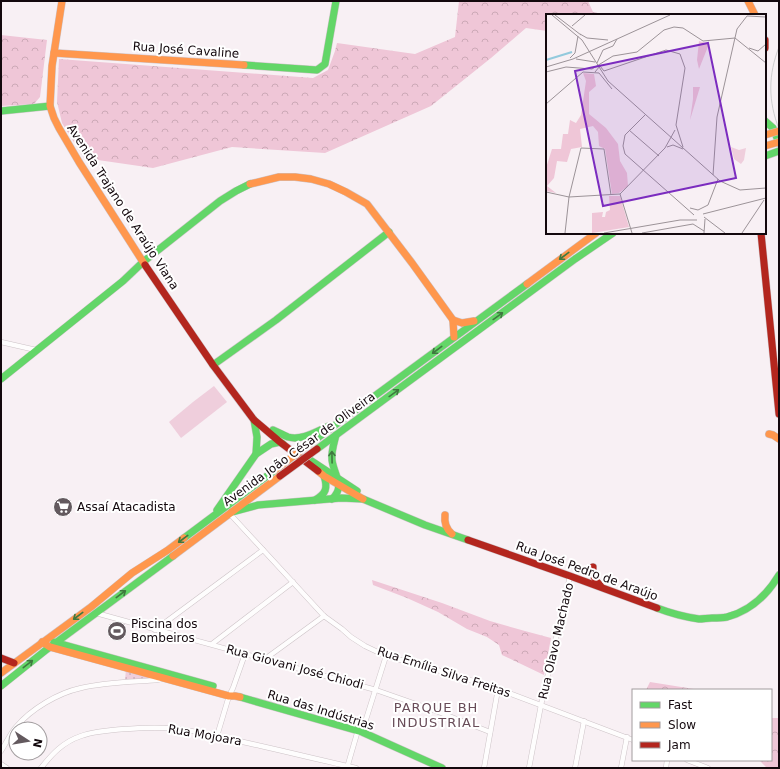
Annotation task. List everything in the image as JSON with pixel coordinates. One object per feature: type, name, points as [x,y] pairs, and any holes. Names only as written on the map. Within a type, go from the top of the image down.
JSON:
[{"type":"street","name":"Avenida Trajano de Araújo Viana","points":[[62,1],[54,53],[50,106],[59,128],[79,162],[143,262],[213,365],[254,420],[324,476],[363,499]]},
{"type":"street","name":"Rua José Cavaline","points":[[54,53],[316,70],[325,64],[336,1]]},
{"type":"street","points":[[748,1],[754,14]]},
{"type":"street","points":[[1,111],[50,106]]},
{"type":"street","points":[[766,122],[772,128],[779,142],[766,146]]},
{"type":"street","points":[[766,135],[779,131]]},
{"type":"street","points":[[766,156],[775,154],[779,151]]},
{"type":"street","points":[[1,379],[123,281],[143,262],[220,201],[250,184],[279,177],[295,176],[311,178],[329,184],[367,204],[453,320],[454,337]]},
{"type":"street","points":[[213,365],[276,320],[389,232]]},
{"type":"street","name":"Avenida João César de Oliveira","points":[[1,673],[132,573],[168,550],[340,421],[595,234]]},
{"type":"street","name":"Avenida João César de Oliveira","points":[[1,686],[53,645],[280,476],[612,234]]},
{"type":"street","points":[[761,234],[779,414]]},
{"type":"street","points":[[453,320],[462,323],[471,322],[480,318]]},
{"type":"street","points":[[1,342],[36,350]]},
{"type":"street","name":"Avenida Trajano de Araújo Viana","points":[[243,404],[290,445],[371,500]]},
{"type":"street","name":"Avenida Trajano de Araújo Viana","points":[[254,420],[258,437],[256,454]]},
{"type":"street","points":[[273,430],[290,438],[300,438],[308,436],[340,421]]},
{"type":"street","points":[[769,434],[779,439]]},
{"type":"street","points":[[332,499],[338,493],[340,486],[333,466],[332,457],[332,448],[336,435]]},
{"type":"street","points":[[217,523],[218,520],[214,516],[256,454],[271,444],[280,442],[302,454]]},
{"type":"street","points":[[313,500],[322,496],[326,490],[324,476]]},
{"type":"street","points":[[255,495],[254,501],[258,505]]},
{"type":"street","name":"Rua José Pedro de Araújo","points":[[231,513],[258,505],[341,498],[363,499],[454,536],[570,576],[670,613],[700,620],[713,619],[740,612],[754,604],[768,591],[779,575]]},
{"type":"street","name":"Rua José Pedro de Araújo","points":[[371,500],[379,506]]},
{"type":"street","name":"Rua Emília Silva Freitas","points":[[231,513],[236,521],[324,616],[365,646],[386,656],[448,673],[498,689],[632,740]]},
{"type":"street","points":[[445,515],[446,527],[454,536]]},
{"type":"street","points":[[155,630],[263,550]]},
{"type":"street","points":[[592,567],[592,574],[595,580],[603,588]]},
{"type":"street","name":"Rua Olavo Machado","points":[[529,768],[541,705],[570,576]]},
{"type":"street","points":[[212,644],[293,582]]},
{"type":"street","name":"Rua Giovani José Chiodi","points":[[96,613],[376,690],[490,732]]},
{"type":"street","points":[[265,659],[324,616]]},
{"type":"street","name":"Rua das Indústrias","points":[[46,640],[53,645],[360,731],[442,768]]},
{"type":"street","points":[[217,736],[245,654]]},
{"type":"street","points":[[347,767],[376,690],[386,656]]},
{"type":"street","points":[[1,658],[14,663]]},
{"type":"street","points":[[1,751],[17,727],[29,715],[44,704],[62,695],[82,688],[160,680],[162,675]]},
{"type":"street","points":[[484,768],[498,689]]},
{"type":"street","points":[[575,768],[584,721]]},
{"type":"street","name":"Rua Mojoara","points":[[41,768],[52,754],[80,736],[115,729],[138,728],[189,730],[356,768]]},
{"type":"street","points":[[621,768],[627,737]]},
{"type":"street","points":[[690,761],[708,768]]},
{"type":"street","points":[[1,764],[7,768]]},
{"type":"shaded area","points":[[214,386],[227,402],[181,438],[169,422]]},
{"type":"shaded area","points":[[126,668],[156,677],[125,681]]},
{"type":"green space","points":[[459,1],[588,1],[593,12],[602,14],[546,14],[546,31],[526,28],[431,106],[325,153],[232,147],[153,168],[84,158],[62,123],[57,102],[59,59],[313,78],[328,70],[337,43],[415,54],[455,37]]},
{"type":"green space","points":[[1,35],[47,40],[40,97],[34,104],[1,106]]},
{"type":"green space","points":[[372,580],[442,603],[490,621],[551,638],[544,675],[502,655],[499,645],[487,637],[467,629],[438,612],[373,585]]},
{"type":"green space","points":[[650,682],[694,689],[646,689]]},
{"type":"green space","points":[[772,718],[779,718],[778,768],[767,768],[760,761],[772,761]]},
{"type":"water","name":"Piscina dos Bombeiros","points":[[110,625],[125,629],[123,637],[108,633]]},
{"type":"railway","points":[[779,47],[775,57],[771,78],[771,98],[775,119],[779,129]]},
{"type":"traffic: fast","points":[[244,65],[317,70],[325,64],[336,1]]},
{"type":"traffic: fast","points":[[1,111],[50,106]]},
{"type":"traffic: fast","points":[[766,122],[773,128],[779,143]]},
{"type":"traffic: fast","points":[[766,156],[779,151]]},
{"type":"traffic: fast","points":[[1,379],[123,281],[143,262],[220,201],[250,184]]},
{"type":"traffic: fast","points":[[213,365],[276,320],[389,232]]},
{"type":"traffic: fast","points":[[317,449],[575,259],[612,234]]},
{"type":"traffic: fast","points":[[312,442],[527,284]]},
{"type":"traffic: fast","points":[[217,510],[256,454],[257,437],[254,420]]},
{"type":"traffic: fast","points":[[273,430],[288,437],[299,438],[329,426]]},
{"type":"traffic: fast","points":[[332,499],[336,494],[339,485],[333,466],[332,457],[336,435]]},
{"type":"traffic: fast","points":[[256,454],[271,444],[280,442],[283,444]]},
{"type":"traffic: fast","points":[[307,458],[357,491]]},
{"type":"traffic: fast","points":[[184,538],[275,470]]},
{"type":"traffic: fast","points":[[315,500],[324,493],[326,487],[324,476]]},
{"type":"traffic: fast","points":[[232,512],[258,505],[341,498],[363,499],[425,525],[468,540]]},
{"type":"traffic: fast","points":[[1,686],[46,650],[173,556]]},
{"type":"traffic: fast","points":[[657,608],[678,615],[699,619],[727,617],[743,611],[757,601],[769,589],[779,575]]},
{"type":"traffic: fast","points":[[54,642],[213,686]]},
{"type":"traffic: fast","points":[[240,697],[362,732],[442,768]]},
{"type":"traffic: slow","points":[[62,1],[52,66],[50,106],[59,128],[79,162],[145,265]]},
{"type":"traffic: slow","points":[[748,1],[754,14]]},
{"type":"traffic: slow","points":[[54,53],[244,65]]},
{"type":"traffic: slow","points":[[766,135],[779,131]]},
{"type":"traffic: slow","points":[[766,146],[779,142]]},
{"type":"traffic: slow","points":[[250,184],[279,177],[311,179],[329,184],[367,204],[453,320],[454,337]]},
{"type":"traffic: slow","points":[[527,284],[595,234]]},
{"type":"traffic: slow","points":[[453,320],[462,323],[474,321]]},
{"type":"traffic: slow","points":[[769,434],[779,439]]},
{"type":"traffic: slow","points":[[275,470],[312,442]]},
{"type":"traffic: slow","points":[[318,471],[363,499]]},
{"type":"traffic: slow","points":[[173,556],[280,476]]},
{"type":"traffic: slow","points":[[445,515],[446,526],[452,534]]},
{"type":"traffic: slow","points":[[1,673],[91,607],[132,573],[184,538]]},
{"type":"traffic: slow","points":[[42,642],[50,647],[229,696],[240,697]]},
{"type":"traffic: jam","points":[[761,234],[779,414]]},
{"type":"traffic: jam","points":[[145,265],[213,365],[254,420],[318,471]]},
{"type":"traffic: jam","points":[[280,476],[317,449]]},
{"type":"traffic: jam","points":[[468,540],[657,608]]},
{"type":"traffic: jam","points":[[593,567],[594,577],[600,585]]},
{"type":"traffic: jam","points":[[1,658],[14,663]]},
{"type":"place","name":"Assaí Atacadista","points":[[63,507]]},
{"type":"place","name":"Piscina dos Bombeiros","points":[[117,631]]},
{"type":"district","name":"PARQUE BH INDUSTRIAL","points":[[436,714]]}]
